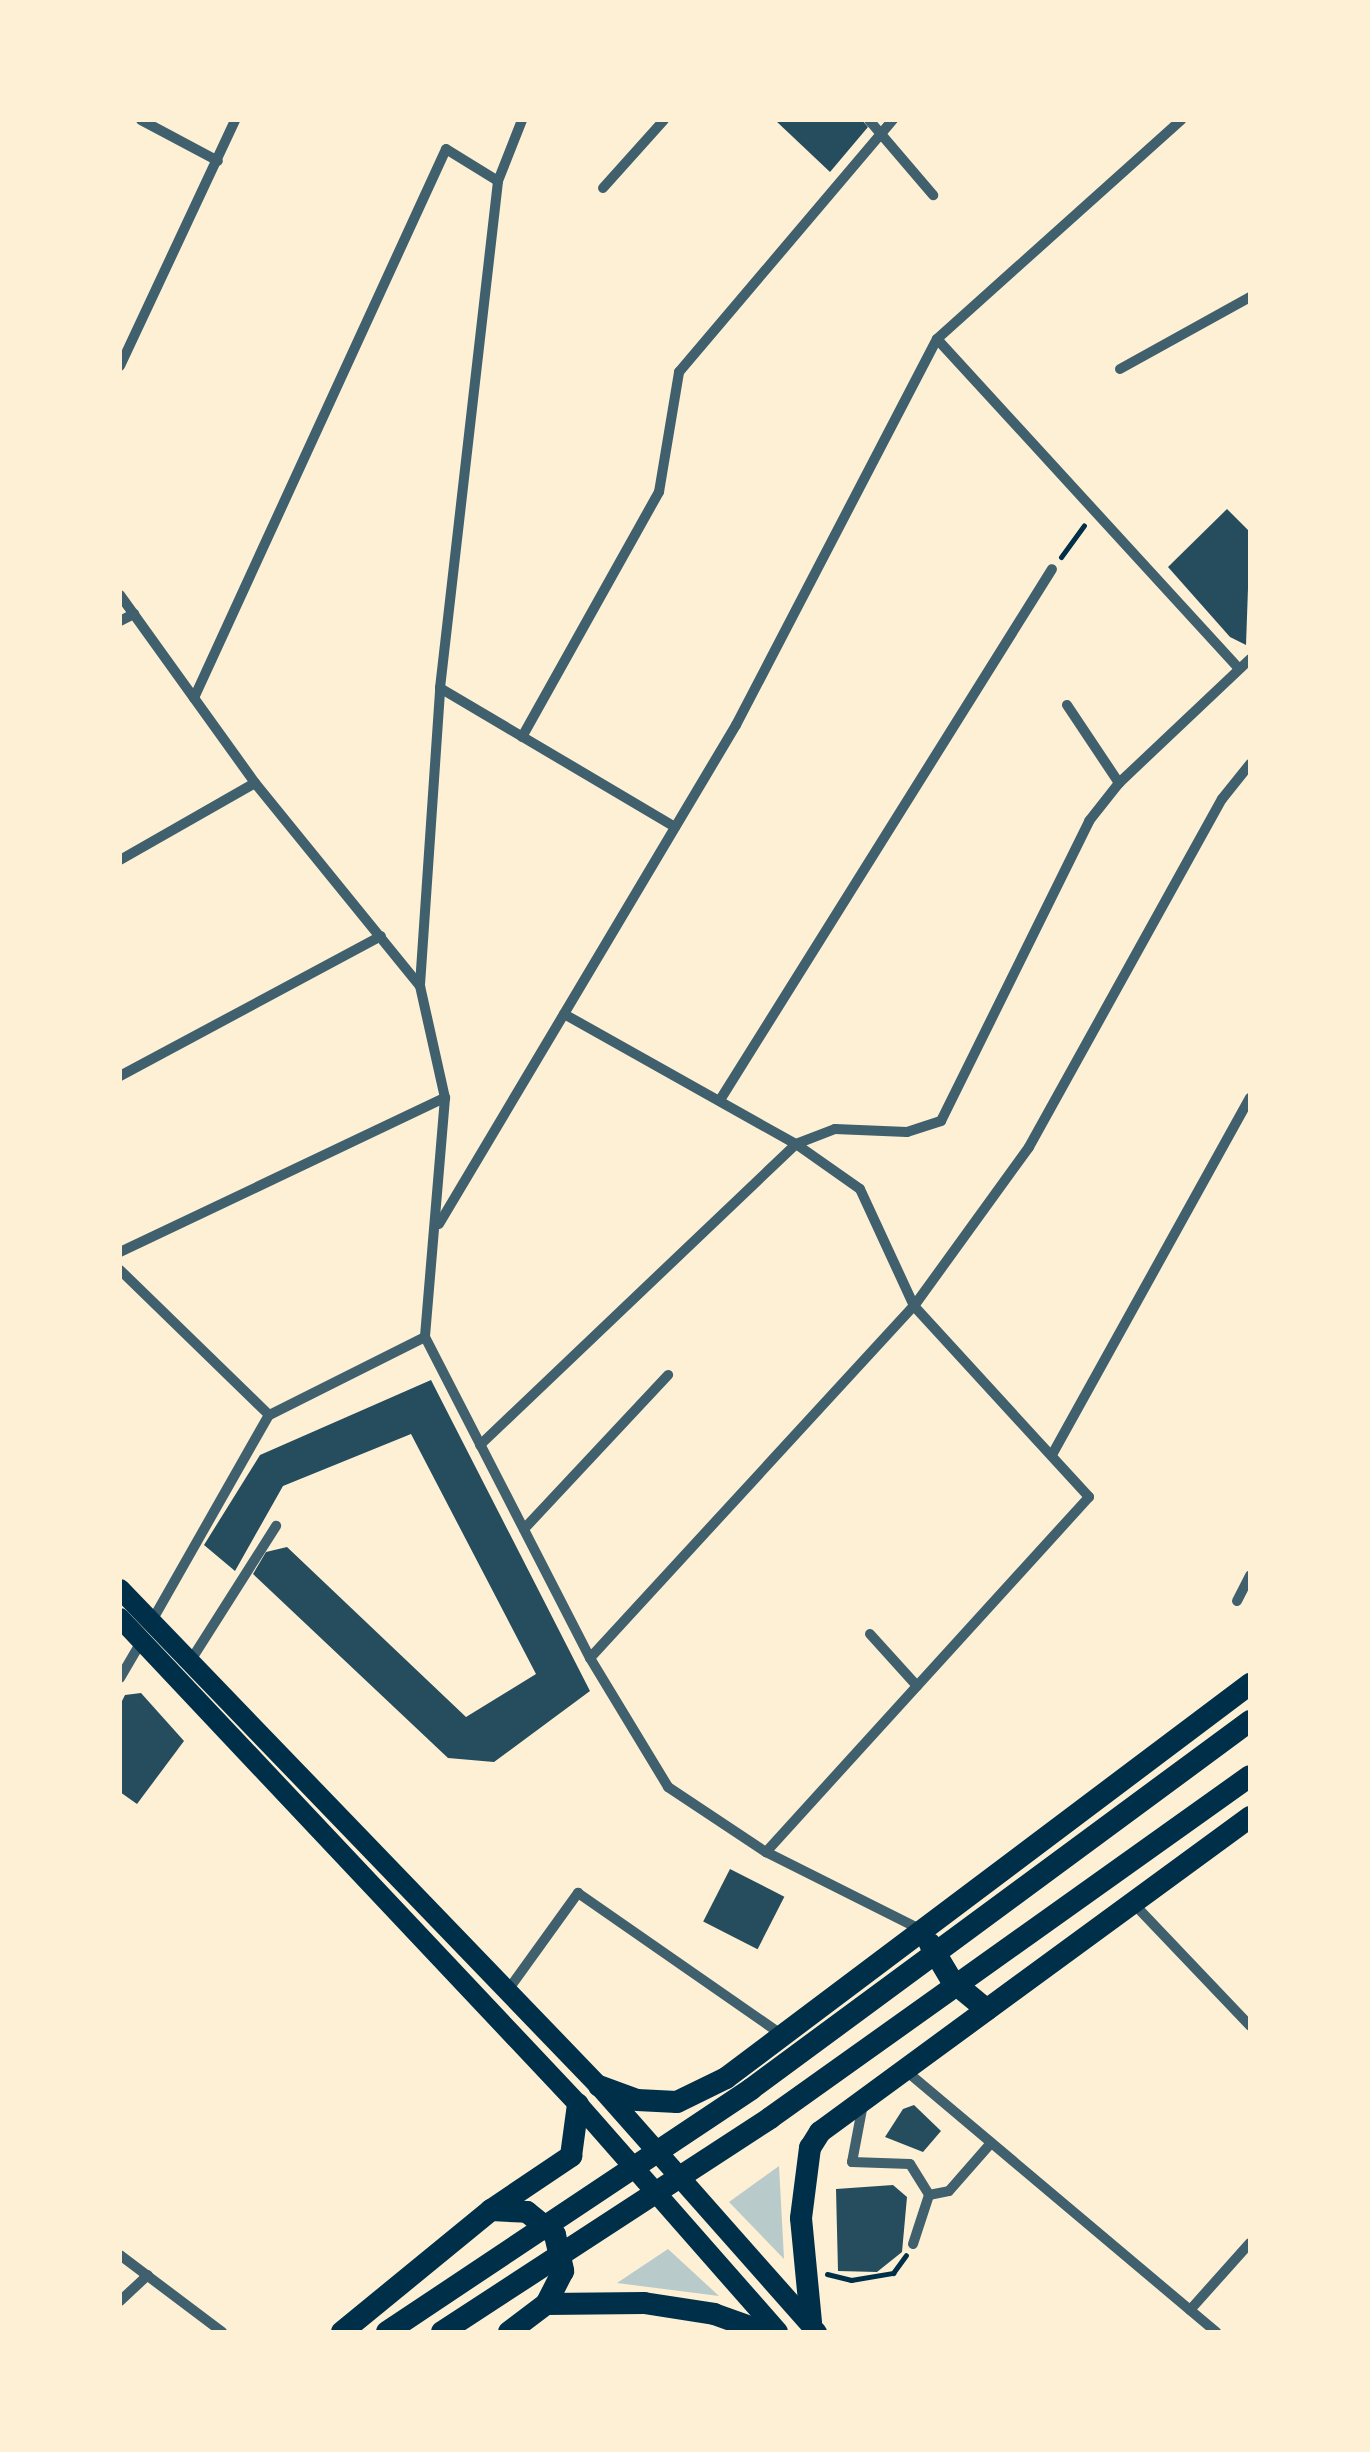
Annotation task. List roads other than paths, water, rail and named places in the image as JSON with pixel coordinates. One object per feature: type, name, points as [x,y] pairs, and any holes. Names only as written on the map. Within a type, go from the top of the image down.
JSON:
[{"type":"main road","points":[[120,1589],[599,2086],[814,2327]]},
{"type":"main road","points":[[120,1618],[578,2104],[778,2332]]},
{"type":"main road","points":[[599,2086],[637,2100],[677,2102],[726,2078],[1250,1684]]},
{"type":"main road","points":[[387,2332],[525,2234],[751,2089],[1250,1721]]},
{"type":"main road","points":[[442,2332],[770,2118],[1250,1776]]},
{"type":"main road","points":[[814,2327],[803,2268],[810,2148],[820,2132],[1250,1818]]},
{"type":"main road","points":[[926,1931],[952,1981],[986,2010]]},
{"type":"main road","points":[[342,2332],[491,2210],[571,2156],[578,2104]]},
{"type":"main road","points":[[491,2210],[528,2212],[556,2236],[563,2271],[546,2304],[509,2332]]},
{"type":"main road","points":[[546,2304],[644,2304],[714,2314],[764,2332]]},
{"type":"street","points":[[140,120],[218,161]]},
{"type":"street","points":[[120,366],[235,120]]},
{"type":"street","points":[[522,120],[498,181],[440,688],[420,986],[445,1098],[438,1224],[425,1337],[590,1658],[668,1787],[766,1852],[926,1931]]},
{"type":"street","points":[[603,188],[664,120]]},
{"type":"street","points":[[869,120],[933,195]]},
{"type":"street","points":[[522,736],[658,492],[679,372],[892,120]]},
{"type":"street","points":[[438,1224],[676,827],[937,339],[1181,120]]},
{"type":"street","points":[[194,698],[446,149],[498,181]]},
{"type":"street","points":[[1120,369],[1250,297]]},
{"type":"street","points":[[937,339],[1238,667]]},
{"type":"street","points":[[720,1100],[1052,569]]},
{"type":"street","points":[[120,595],[255,783],[420,986]]},
{"type":"street","points":[[120,621],[134,614]]},
{"type":"street","points":[[480,1444],[796,1144],[835,1129],[908,1132],[940,1121],[1089,821],[1119,783],[1238,667],[1250,660]]},
{"type":"street","points":[[440,688],[676,827]]},
{"type":"street","points":[[1067,705],[1119,783]]},
{"type":"street","points":[[590,1658],[914,1306],[1029,1147],[1222,799],[1250,764]]},
{"type":"street","points":[[120,860],[255,783]]},
{"type":"street","points":[[120,1076],[381,936]]},
{"type":"street","points":[[564,1014],[796,1144],[860,1189],[914,1306],[1090,1497],[766,1852]]},
{"type":"street","points":[[120,1252],[445,1098]]},
{"type":"street","points":[[1053,1453],[1250,1098]]},
{"type":"street","points":[[120,1270],[269,1415]]},
{"type":"street","points":[[153,1619],[269,1415],[425,1337]]},
{"type":"street","points":[[524,1529],[668,1376]]},
{"type":"street","points":[[191,1660],[276,1526]]},
{"type":"street","points":[[1236,1601],[1250,1574]]},
{"type":"street","points":[[870,1634],[917,1686]]},
{"type":"street","points":[[120,1678],[141,1642]]},
{"type":"street","points":[[508,1990],[578,1893],[783,2036]]},
{"type":"street","points":[[1133,1903],[1250,2026]]},
{"type":"street","points":[[904,2070],[1216,2332]]},
{"type":"street","points":[[864,2099],[852,2162],[910,2164],[929,2195],[913,2244]]},
{"type":"street","points":[[929,2195],[949,2191],[991,2143]]},
{"type":"street","points":[[1190,2310],[1250,2242]]},
{"type":"street","points":[[120,2255],[222,2332]]},
{"type":"street","points":[[120,2301],[148,2275]]}]
